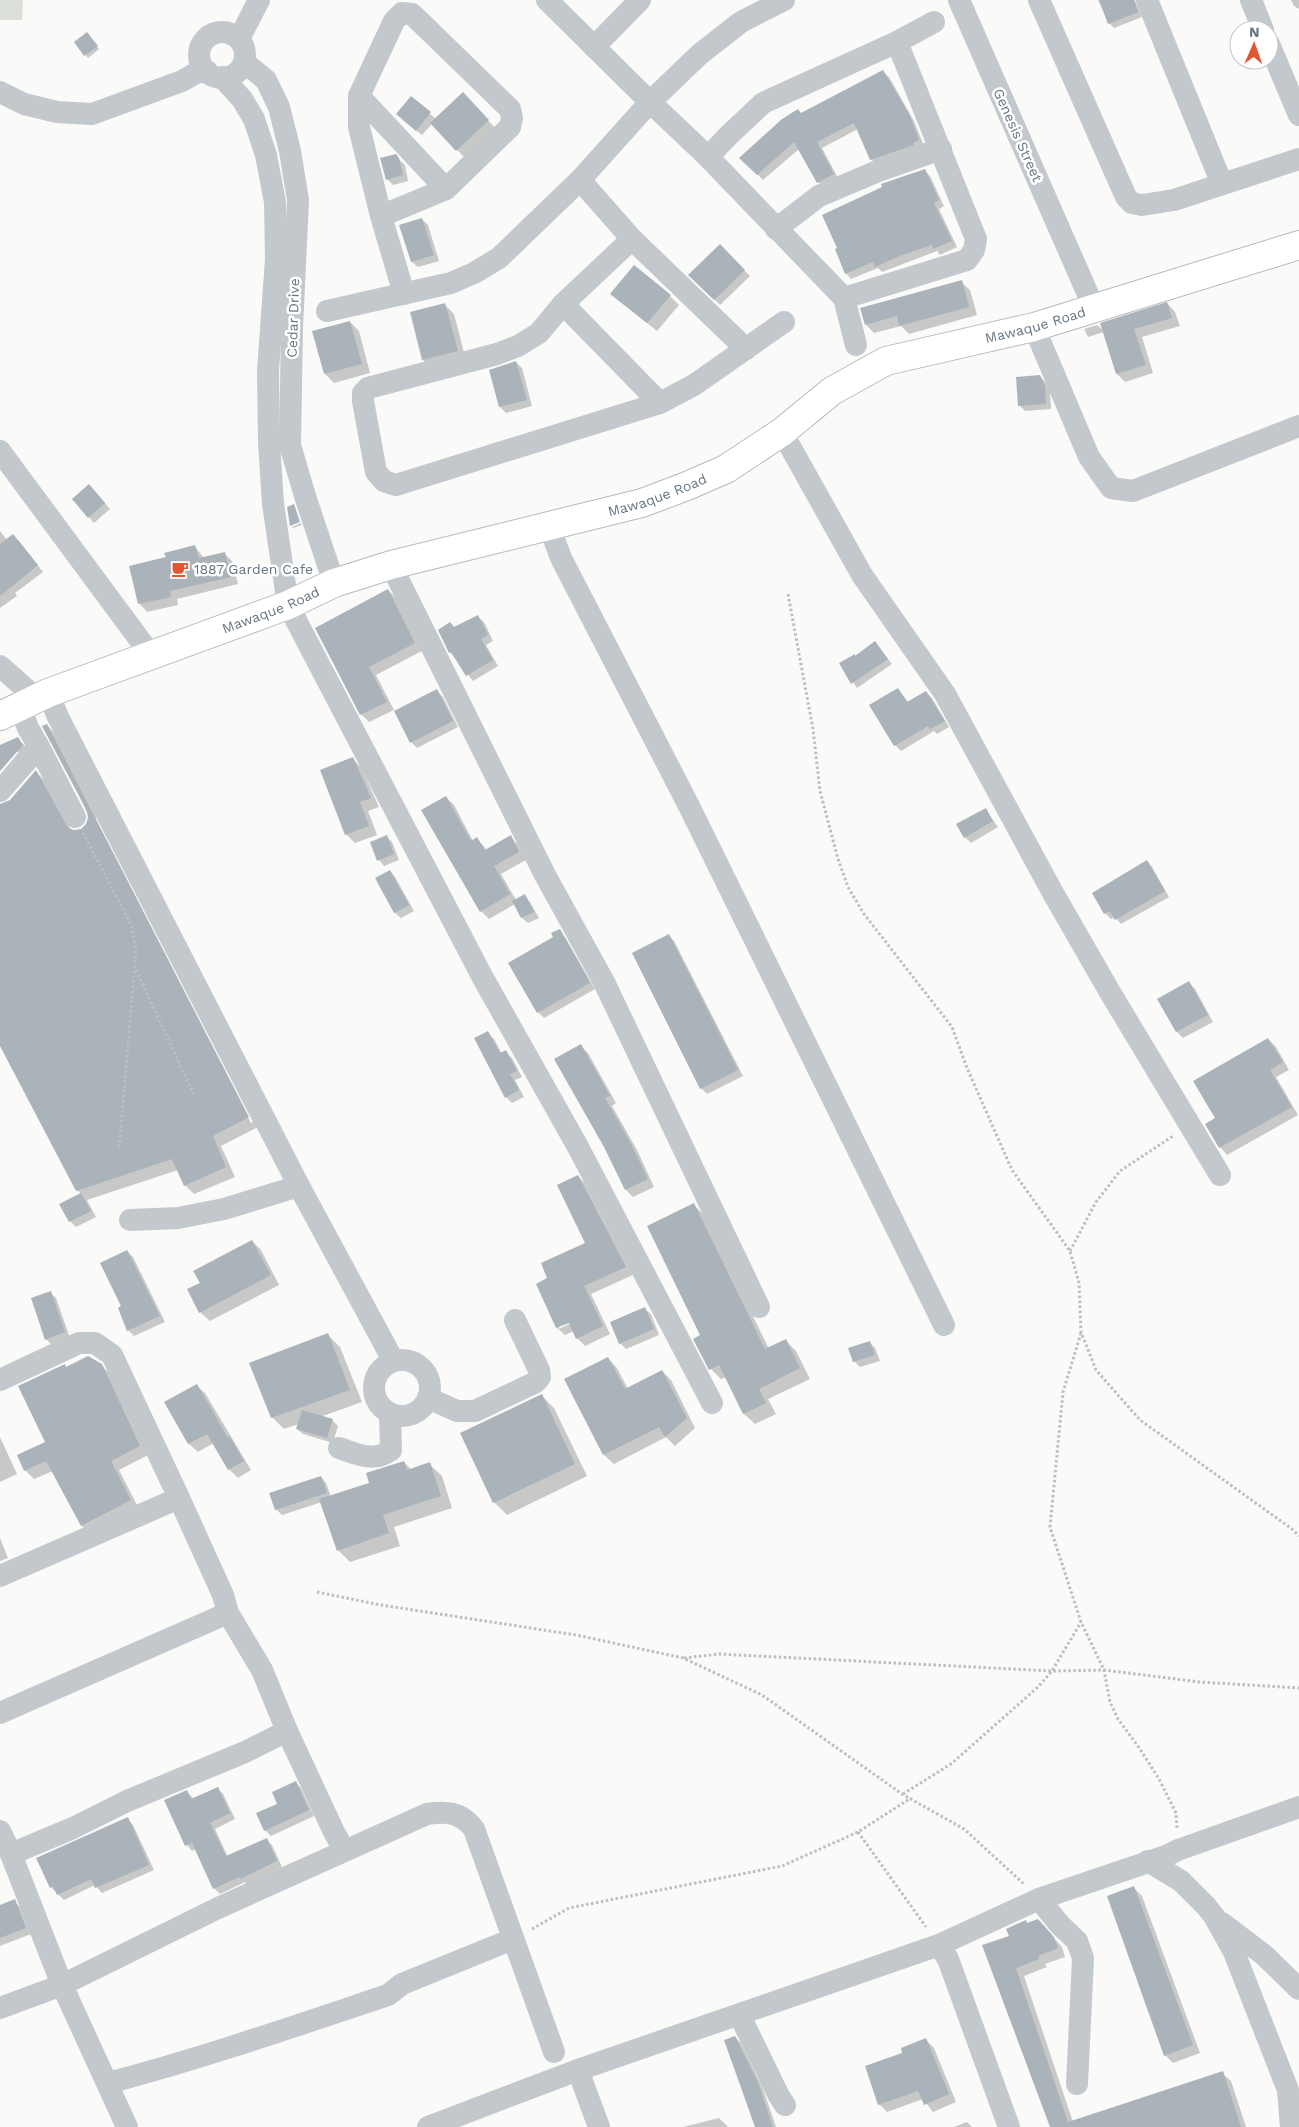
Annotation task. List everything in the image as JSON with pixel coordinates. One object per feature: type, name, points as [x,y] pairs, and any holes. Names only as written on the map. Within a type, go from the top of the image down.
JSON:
[{"type":"main road","name":"Mawaque Road","points":[[26,703],[288,605],[334,583],[391,565],[642,503],[687,486],[726,469],[782,432],[832,391],[886,361],[1034,327],[1299,245]]},
{"type":"street","points":[[239,39],[259,0]]},
{"type":"street","points":[[547,0],[708,157],[844,298],[856,345]]},
{"type":"street","points":[[594,46],[640,0]]},
{"type":"street","points":[[327,312],[451,283],[474,273],[499,258],[580,180],[650,102],[700,54],[741,22],[784,0]]},
{"type":"street","name":"Genesis Street","points":[[959,0],[1094,308]]},
{"type":"street","points":[[1039,0],[1126,197],[1132,203],[1142,205],[1174,200],[1299,159]]},
{"type":"street","points":[[1147,0],[1222,184]]},
{"type":"street","points":[[1251,0],[1259,20]]},
{"type":"street","points":[[381,216],[446,189],[510,127],[512,118],[510,109],[412,14],[402,13],[394,21],[359,96],[359,127],[381,216],[404,294]]},
{"type":"street","points":[[708,157],[764,103],[897,42],[934,22]]},
{"type":"street","points":[[0,92],[24,104],[57,112],[92,114],[182,81],[208,74],[236,73],[244,62],[244,50],[239,39],[234,35],[219,32],[206,38],[200,51],[202,66],[208,74]]},
{"type":"street","points":[[844,298],[967,260],[974,250],[976,239],[897,42]]},
{"type":"street","name":"Cedar Drive","points":[[244,62],[266,80],[279,107],[290,151],[298,200],[292,328],[290,445],[300,482],[334,583]]},
{"type":"street","points":[[1279,68],[1299,115]]},
{"type":"street","name":"Cedar Drive","points":[[208,74],[242,99],[254,118],[266,155],[275,202],[276,259],[268,370],[269,442],[275,516],[288,605],[483,978],[578,1147],[712,1402]]},
{"type":"street","points":[[359,96],[446,189]]},
{"type":"street","points":[[776,229],[819,196],[878,171],[941,149]]},
{"type":"street","points":[[580,180],[632,239],[746,349]]},
{"type":"street","points":[[632,239],[563,304],[538,333],[518,346],[497,354],[368,388],[363,393],[363,401],[376,472],[384,482],[396,485],[660,404],[694,385],[784,322]]},
{"type":"street","points":[[563,304],[660,404]]},
{"type":"street","points":[[1034,327],[1089,457],[1111,488],[1133,491],[1299,426]]},
{"type":"street","points":[[782,432],[862,575],[944,694],[1053,893],[1220,1175]]},
{"type":"street","points":[[0,451],[151,655]]},
{"type":"street","points":[[549,526],[561,558],[689,806],[944,1325]]},
{"type":"street","points":[[391,565],[545,875],[604,982],[759,1307]]},
{"type":"street","points":[[0,666],[26,703],[28,728],[75,817]]},
{"type":"street","points":[[26,703],[58,717],[299,1186],[393,1360]]},
{"type":"street","points":[[0,791],[39,747]]},
{"type":"street","points":[[130,1220],[178,1218],[224,1209],[299,1186]]},
{"type":"street","points":[[428,1398],[457,1411],[475,1411],[536,1382],[540,1377],[539,1370],[515,1320]]},
{"type":"street","points":[[0,1380],[79,1343],[95,1343],[112,1355],[223,1595],[228,1614],[262,1670],[287,1731],[344,1850]]},
{"type":"street","points":[[393,1360],[406,1360],[418,1365],[426,1374],[430,1386],[428,1398],[416,1412],[398,1416],[382,1408],[374,1391],[374,1382],[378,1373],[393,1360]]},
{"type":"street","points":[[339,1448],[370,1458],[382,1457],[391,1450],[390,1413]]},
{"type":"street","points":[[0,1576],[179,1498]]},
{"type":"street","points":[[0,1713],[228,1614]]},
{"type":"street","points":[[12,1854],[73,1828],[127,1801],[245,1752],[287,1731]]},
{"type":"street","points":[[428,2127],[578,2070],[740,2016],[939,1945],[1040,1900],[1299,1807]]},
{"type":"street","points":[[0,2008],[62,1985],[218,1908],[344,1850],[427,1814],[441,1812],[466,1818],[474,1829],[554,2052]]},
{"type":"street","points":[[0,1831],[12,1854],[62,1985],[127,2127]]},
{"type":"street","points":[[1148,1861],[1181,1881],[1214,1916],[1264,1955],[1299,1989]]},
{"type":"street","points":[[1040,1900],[1060,1925],[1077,1941],[1083,1958],[1078,2084]]},
{"type":"street","points":[[1214,1916],[1234,1952],[1288,2090],[1291,2127]]},
{"type":"street","points":[[108,2083],[274,2033],[388,1995],[402,1984],[513,1939]]},
{"type":"street","points":[[939,1945],[948,1959],[1009,2127]]},
{"type":"street","points":[[740,2016],[785,2105]]},
{"type":"street","points":[[578,2070],[600,2127]]},
{"type":"path","points":[[788,594],[813,729],[820,791],[838,859],[848,887],[869,921],[952,1027],[967,1068],[1012,1170],[1070,1251],[1079,1284],[1081,1332],[1063,1392],[1050,1527],[1081,1622],[1104,1670],[1110,1702],[1118,1720],[1140,1749],[1159,1779],[1176,1813],[1178,1850]]},
{"type":"path","points":[[75,817],[132,926],[136,953],[119,1149]]},
{"type":"path","points":[[135,969],[195,1097]]},
{"type":"path","points":[[1070,1251],[1096,1202],[1120,1171],[1190,1125]]},
{"type":"path","points":[[1081,1332],[1096,1370],[1140,1420],[1292,1529],[1299,1536]]},
{"type":"path","points":[[317,1592],[381,1605],[576,1635],[683,1658],[762,1695],[902,1794],[964,1829],[995,1855],[1040,1900]]},
{"type":"path","points":[[902,1794],[951,1764],[1038,1687],[1052,1671],[1081,1622]]},
{"type":"path","points":[[683,1658],[719,1654],[1052,1671],[1104,1670],[1200,1682],[1299,1688]]},
{"type":"path","points":[[513,1939],[569,1908],[782,1866],[858,1832],[912,1798]]},
{"type":"path","points":[[858,1832],[939,1945]]},
{"type":"shaded area","points":[[0,0],[23,0],[22,20],[0,20]]},
{"type":"building","points":[[1099,0],[1134,0],[1138,12],[1108,24]]},
{"type":"building","points":[[87,32],[98,46],[84,56],[74,42]]},
{"type":"building","points":[[883,70],[909,114],[919,140],[913,143],[914,145],[870,160],[854,123],[817,142],[834,174],[817,183],[794,142],[757,175],[739,158],[782,119],[798,109],[801,113]]},
{"type":"building","points":[[463,92],[489,120],[456,151],[430,123]]},
{"type":"building","points":[[411,96],[431,112],[416,131],[396,114]]},
{"type":"building","points":[[396,154],[399,158],[403,175],[386,180],[380,158]]},
{"type":"building","points":[[925,169],[939,200],[934,203],[952,241],[933,249],[932,245],[902,255],[875,267],[873,262],[845,274],[835,249],[837,248],[822,215],[882,187],[881,184]]},
{"type":"building","points":[[422,218],[434,255],[411,262],[399,225]]},
{"type":"building","points":[[720,244],[745,270],[714,300],[688,275]]},
{"type":"building","points":[[634,265],[671,295],[647,323],[610,294]]},
{"type":"building","points":[[962,280],[969,307],[899,326],[897,316],[865,325],[860,308]]},
{"type":"building","points":[[1167,302],[1172,318],[1134,329],[1146,365],[1116,374],[1100,323]]},
{"type":"building","points":[[445,303],[458,351],[422,360],[410,312]]},
{"type":"building","points":[[350,321],[362,364],[324,374],[312,331]]},
{"type":"building","points":[[516,361],[527,400],[499,407],[489,370]]},
{"type":"building","points":[[1040,375],[1045,386],[1046,404],[1018,406],[1016,377]]},
{"type":"building","points":[[89,484],[105,503],[88,518],[72,499]]},
{"type":"building","points":[[294,504],[300,522],[290,526],[287,507]]},
{"type":"building","points":[[13,534],[38,565],[0,596],[0,544]]},
{"type":"building","points":[[195,545],[199,558],[225,552],[231,577],[170,591],[171,597],[138,604],[129,566],[166,557],[164,553]]},
{"type":"building","points":[[388,589],[415,643],[369,667],[387,702],[360,715],[315,628]]},
{"type":"building","points":[[478,615],[488,635],[481,639],[493,660],[466,676],[451,652],[449,653],[438,630],[450,622],[454,627]]},
{"type":"building","points":[[875,641],[888,659],[851,684],[839,663],[855,654],[855,656]]},
{"type":"building","points":[[898,688],[907,702],[926,691],[945,721],[930,729],[928,726],[894,746],[869,705]]},
{"type":"building","points":[[437,689],[453,721],[410,743],[394,711]]},
{"type":"building","points":[[47,724],[249,1117],[213,1136],[226,1167],[184,1186],[172,1159],[76,1191],[0,1046],[0,804],[10,800],[36,770],[68,828],[74,830],[81,829],[86,824],[88,818],[87,811],[42,726]]},
{"type":"building","points":[[18,737],[23,745],[0,771],[0,745]]},
{"type":"building","points":[[353,757],[371,798],[360,802],[369,826],[345,835],[320,770]]},
{"type":"building","points":[[446,796],[471,841],[477,837],[485,850],[511,835],[519,852],[494,866],[510,894],[480,912],[421,810]]},
{"type":"building","points":[[986,808],[993,821],[964,838],[956,824]]},
{"type":"building","points":[[387,835],[394,854],[377,861],[370,842]]},
{"type":"building","points":[[1147,860],[1165,891],[1115,920],[1110,911],[1104,914],[1092,893]]},
{"type":"building","points":[[390,870],[409,905],[394,913],[375,878]]},
{"type":"building","points":[[525,894],[534,912],[521,918],[512,901]]},
{"type":"building","points":[[560,929],[590,983],[537,1013],[508,963],[553,937],[551,933]]},
{"type":"building","points":[[669,934],[738,1070],[700,1089],[632,953]]},
{"type":"building","points":[[1189,981],[1208,1015],[1176,1032],[1157,999]]},
{"type":"building","points":[[488,1031],[500,1053],[506,1050],[517,1071],[510,1074],[519,1090],[505,1098],[474,1038]]},
{"type":"building","points":[[1268,1038],[1283,1062],[1270,1070],[1292,1107],[1219,1148],[1205,1124],[1215,1118],[1193,1081]]},
{"type":"building","points":[[581,1044],[610,1096],[605,1098],[648,1179],[625,1190],[604,1147],[554,1059]]},
{"type":"building","points":[[578,1175],[626,1267],[584,1286],[603,1326],[576,1339],[569,1323],[556,1328],[536,1284],[547,1278],[541,1263],[585,1243],[557,1185]]},
{"type":"building","points":[[81,1193],[91,1211],[69,1222],[59,1204]]},
{"type":"building","points":[[694,1203],[765,1349],[786,1339],[800,1368],[759,1389],[766,1403],[743,1414],[719,1365],[709,1370],[693,1339],[700,1335],[647,1226]]},
{"type":"building","points":[[252,1240],[271,1275],[199,1313],[187,1289],[200,1283],[193,1271]]},
{"type":"building","points":[[127,1250],[160,1316],[127,1331],[118,1308],[121,1306],[100,1263]]},
{"type":"building","points":[[51,1291],[65,1332],[45,1340],[31,1298]]},
{"type":"building","points":[[645,1307],[654,1329],[619,1344],[610,1322]]},
{"type":"building","points":[[328,1333],[350,1390],[271,1418],[249,1363]]},
{"type":"building","points":[[870,1341],[875,1355],[853,1362],[848,1348]]},
{"type":"building","points":[[88,1356],[102,1364],[140,1446],[111,1461],[131,1500],[81,1526],[46,1461],[24,1471],[17,1455],[45,1442],[18,1386],[65,1364],[66,1367]]},
{"type":"building","points":[[608,1357],[625,1389],[662,1370],[687,1418],[665,1437],[659,1427],[603,1455],[564,1379]]},
{"type":"building","points":[[197,1384],[228,1438],[230,1437],[244,1461],[228,1470],[207,1434],[188,1444],[164,1402]]},
{"type":"building","points":[[542,1394],[575,1464],[493,1503],[460,1433]]},
{"type":"building","points":[[302,1410],[333,1419],[327,1438],[296,1429]]},
{"type":"building","points":[[404,1461],[407,1470],[430,1462],[441,1496],[383,1515],[389,1533],[337,1551],[319,1499],[369,1483],[366,1473]]},
{"type":"building","points":[[321,1476],[327,1493],[275,1510],[269,1493]]},
{"type":"building","points":[[296,1781],[309,1810],[264,1831],[256,1813],[277,1804],[272,1792]]},
{"type":"building","points":[[218,1787],[230,1813],[210,1823],[226,1856],[267,1838],[277,1861],[240,1879],[239,1877],[213,1889],[192,1843],[185,1846],[164,1800],[187,1790],[191,1799]]},
{"type":"building","points":[[128,1817],[149,1865],[95,1888],[91,1879],[57,1895],[53,1886],[50,1888],[36,1858]]},
{"type":"building","points":[[1134,1886],[1193,2045],[1164,2056],[1107,1896]]},
{"type":"building","points":[[15,1899],[26,1928],[0,1938],[0,1905]]},
{"type":"building","points":[[1038,1919],[1054,1937],[1058,1948],[1038,1956],[1039,1959],[1016,1968],[1068,2122],[1223,2071],[1241,2127],[1050,2127],[982,1945],[1009,1936],[1006,1929],[1026,1920],[1027,1923]]},
{"type":"building","points":[[735,2036],[758,2082],[773,2127],[755,2127],[724,2040]]},
{"type":"building","points":[[926,2038],[949,2094],[924,2105],[918,2091],[878,2105],[865,2066],[902,2053],[901,2048]]},
{"type":"place","name":"1887 Garden Cafe","points":[[180,569]]}]
